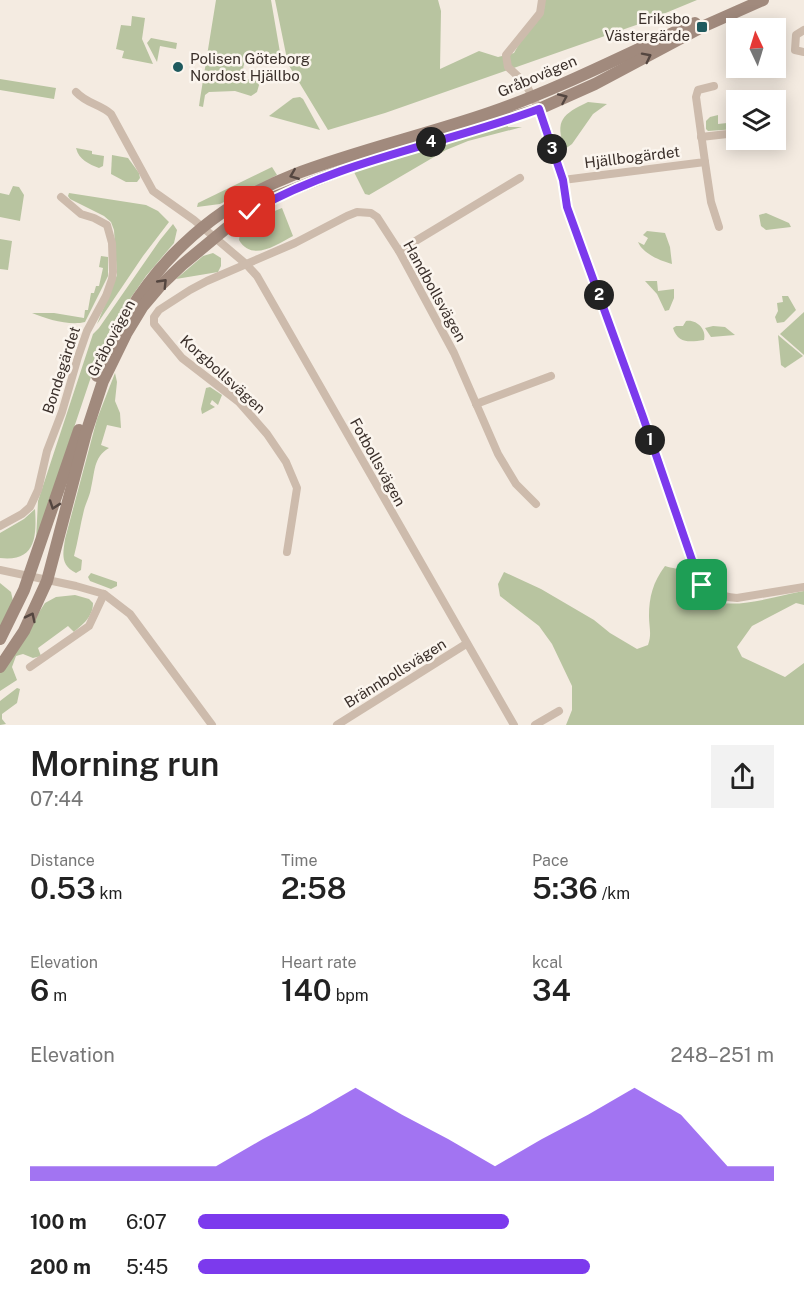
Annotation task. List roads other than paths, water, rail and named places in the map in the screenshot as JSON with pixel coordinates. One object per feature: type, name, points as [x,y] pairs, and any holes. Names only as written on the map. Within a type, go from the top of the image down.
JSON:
[{"type":"main road","name":"Gråbovägen","points":[[0,639],[18,606],[106,354],[127,314],[162,265],[202,227],[230,207],[291,176],[354,154],[446,128],[533,96],[747,0]]},
{"type":"main road","name":"Gråbovägen","points":[[0,667],[24,631],[47,580],[86,433],[111,363],[143,306],[160,286],[215,237],[263,204],[322,176],[539,109],[595,84],[702,27],[763,0]]},
{"type":"street","points":[[542,0],[540,13],[506,55],[508,67],[525,83],[539,109],[563,180],[567,207],[702,585],[717,594],[737,598],[804,587]]},
{"type":"street","points":[[804,30],[796,35],[795,50],[804,52]]},
{"type":"street","points":[[714,86],[698,90],[696,97],[711,202],[719,227]]},
{"type":"street","name":"Fotbollsvägen","points":[[76,92],[83,100],[106,109],[111,114],[153,191],[182,210],[257,276],[514,725]]},
{"type":"street","points":[[701,137],[726,134]]},
{"type":"street","name":"Hjällbogärdet","points":[[563,180],[705,162]]},
{"type":"street","points":[[399,251],[520,178]]},
{"type":"street","name":"Bondegärdet","points":[[0,526],[30,507],[38,490],[48,451],[87,330],[106,296],[113,272],[112,243],[107,225],[81,214],[61,197]]},
{"type":"street","name":"Handbollsvägen","points":[[246,264],[295,243],[347,216],[364,211],[377,217],[399,251],[454,353],[498,454],[516,484],[536,504]]},
{"type":"street","name":"Korgbollsvägen","points":[[246,264],[190,290],[159,310],[154,317],[154,324],[182,358],[239,402],[267,434],[286,462],[297,488],[287,552]]},
{"type":"street","points":[[476,404],[551,376]]},
{"type":"street","points":[[0,570],[104,594],[130,614],[212,725]]},
{"type":"street","points":[[30,667],[90,626],[104,594]]},
{"type":"street","name":"Brännbollsvägen","points":[[338,725],[466,644]]},
{"type":"street","points":[[535,725],[559,711]]},
{"type":"place","name":"Eriksbo Västergärde","points":[[702,27]]},
{"type":"place","name":"Polisen Göteborg Nordost Hjällbo","points":[[178,67]]}]
